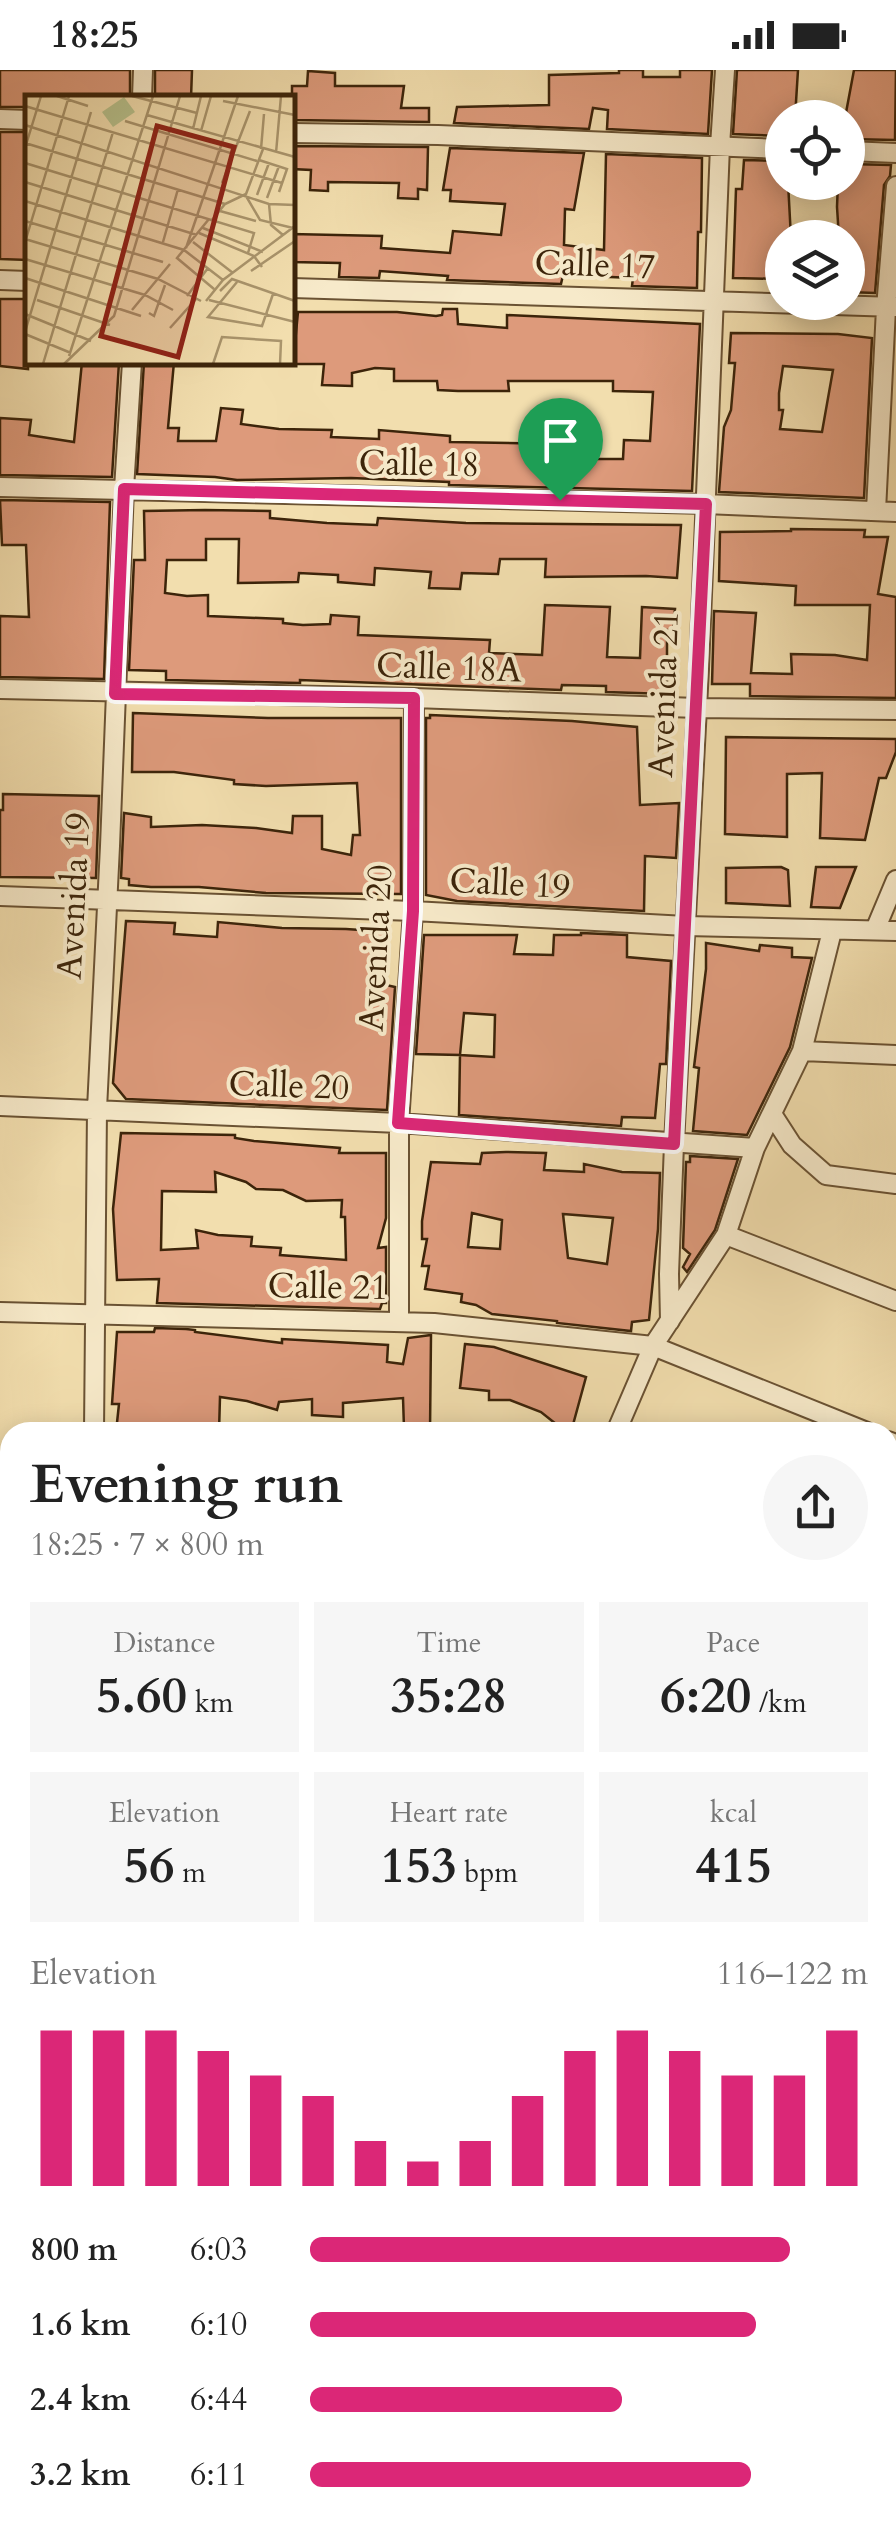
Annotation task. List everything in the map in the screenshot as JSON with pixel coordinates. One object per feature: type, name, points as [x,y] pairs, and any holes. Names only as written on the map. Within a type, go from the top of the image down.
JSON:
[{"type":"street","points":[[142,95],[143,70]]},
{"type":"street","name":"Avenida 21","points":[[670,1321],[674,1144],[726,70]]},
{"type":"street","points":[[0,119],[25,120]]},
{"type":"street","points":[[295,133],[765,148]]},
{"type":"street","points":[[865,152],[896,153]]},
{"type":"street","points":[[876,512],[896,186]]},
{"type":"street","points":[[0,280],[25,281]]},
{"type":"street","name":"Calle 17","points":[[295,288],[891,308]]},
{"type":"street","name":"Avenida 19","points":[[94,1422],[97,1109],[132,365]]},
{"type":"street","name":"Calle 18","points":[[0,487],[896,512]]},
{"type":"street","name":"Calle 18A","points":[[0,690],[896,710]]},
{"type":"street","name":"Avenida 20","points":[[399,1321],[398,1123],[413,911],[414,698]]},
{"type":"street","points":[[876,930],[896,880]]},
{"type":"street","name":"Calle 19","points":[[0,896],[413,911],[686,926],[896,931]]},
{"type":"street","points":[[620,1422],[653,1346],[726,1235],[755,1148],[802,1051],[832,931]]},
{"type":"street","points":[[802,1051],[896,1054]]},
{"type":"street","name":"Calle 20","points":[[0,1106],[398,1123],[755,1148]]},
{"type":"street","points":[[772,1114],[792,1145],[826,1174],[896,1184]]},
{"type":"street","points":[[726,1235],[896,1301]]},
{"type":"street","name":"Calle 21","points":[[0,1312],[399,1321],[653,1346],[842,1422]]},
{"type":"building","points":[[0,70],[130,70],[130,95],[25,95],[25,107],[0,107]]},
{"type":"building","points":[[155,70],[192,70],[191,95],[155,95]]},
{"type":"building","points":[[643,70],[643,77],[680,77],[680,70],[712,70],[708,134],[607,129],[608,110],[593,108],[589,129],[454,123],[457,107],[549,105],[549,75]]},
{"type":"building","points":[[737,70],[798,70],[796,100],[765,100],[765,135],[733,134]]},
{"type":"building","points":[[854,70],[896,70],[895,140],[865,139],[865,100],[848,100]]},
{"type":"building","points":[[308,71],[335,73],[335,86],[404,86],[401,108],[429,108],[429,122],[295,120],[292,86],[307,86]]},
{"type":"building","points":[[0,132],[25,132],[25,260],[0,259]]},
{"type":"building","points":[[295,146],[428,147],[427,190],[418,189],[418,199],[398,198],[399,183],[328,182],[328,191],[310,190],[311,170],[295,169]]},
{"type":"building","points":[[450,148],[584,153],[574,210],[565,209],[564,245],[604,250],[606,154],[702,158],[697,288],[632,286],[633,278],[563,275],[561,284],[447,280],[448,276],[380,271],[379,278],[339,277],[340,263],[295,262],[295,234],[382,236],[381,248],[450,253],[453,231],[501,235],[505,204],[450,201],[451,190],[443,190]]},
{"type":"building","points":[[744,160],[765,161],[765,200],[789,200],[790,220],[765,220],[765,279],[733,278],[736,189],[742,189]]},
{"type":"building","points":[[865,164],[891,165],[884,185],[875,293],[865,293],[865,220],[838,220],[837,200],[865,200]]},
{"type":"building","points":[[0,299],[25,299],[28,369],[0,366]]},
{"type":"building","points":[[443,309],[457,309],[458,324],[507,328],[507,315],[700,324],[692,491],[137,474],[144,365],[174,365],[168,428],[179,428],[178,441],[216,441],[221,408],[243,410],[241,424],[332,430],[331,437],[379,439],[379,430],[450,436],[450,442],[557,444],[556,459],[623,459],[624,440],[650,441],[653,392],[613,391],[613,381],[508,381],[509,391],[438,390],[437,381],[394,381],[394,369],[375,368],[352,373],[352,386],[322,385],[324,364],[295,364],[298,312],[442,315]]},
{"type":"building","points":[[731,333],[872,338],[864,498],[719,492],[724,427],[731,410],[735,363],[729,363]],"holes":[[[783,366],[833,370],[822,432],[780,429]]]},
{"type":"building","points":[[82,365],[119,365],[112,477],[0,475],[0,418],[31,420],[29,435],[74,442]]},
{"type":"building","points":[[0,500],[110,502],[104,679],[0,677],[0,616],[29,617],[26,545],[2,545]]},
{"type":"building","points":[[144,511],[270,511],[270,518],[377,525],[378,518],[681,525],[677,578],[545,577],[546,559],[500,559],[498,574],[462,573],[460,589],[429,588],[431,572],[375,568],[374,585],[338,582],[338,575],[299,573],[298,582],[238,583],[239,539],[206,539],[206,560],[167,560],[165,593],[208,595],[208,616],[283,619],[283,623],[303,625],[330,624],[331,615],[359,617],[358,635],[490,640],[489,653],[542,655],[545,605],[610,607],[607,657],[640,658],[642,607],[675,609],[673,630],[667,630],[667,694],[606,692],[606,686],[562,685],[561,690],[300,680],[166,680],[166,671],[129,670],[134,560],[145,560]]},
{"type":"building","points":[[865,530],[864,537],[888,537],[878,594],[896,597],[896,698],[750,696],[750,684],[712,684],[714,611],[756,613],[751,673],[792,674],[791,654],[867,660],[870,605],[795,605],[796,586],[719,581],[720,532]]},
{"type":"building","points":[[133,713],[401,718],[401,894],[266,893],[129,885],[129,879],[121,878],[124,813],[151,817],[151,827],[202,825],[292,833],[293,816],[322,816],[322,849],[351,855],[353,835],[360,835],[357,783],[266,786],[174,772],[132,772]]},
{"type":"building","points":[[430,715],[637,727],[640,805],[679,803],[676,858],[645,856],[644,911],[457,901],[426,895],[426,718]]},
{"type":"building","points":[[726,737],[896,739],[896,752],[886,778],[879,778],[865,840],[820,838],[822,773],[787,774],[787,837],[725,834]]},
{"type":"building","points":[[3,794],[99,796],[96,878],[0,877]]},
{"type":"building","points":[[816,867],[856,867],[840,908],[811,907]]},
{"type":"building","points":[[726,868],[788,870],[790,906],[726,903]]},
{"type":"building","points":[[126,921],[175,923],[174,934],[217,937],[218,922],[389,932],[386,985],[395,987],[387,1110],[126,1099],[113,1083]]},
{"type":"building","points":[[424,935],[517,935],[514,954],[553,955],[554,935],[627,935],[627,957],[671,961],[666,1064],[660,1064],[655,1118],[622,1117],[621,1126],[459,1115],[460,1055],[416,1054]],"holes":[[[464,1013],[495,1015],[494,1057],[460,1055]]]},
{"type":"building","points":[[706,943],[759,951],[760,945],[792,948],[792,957],[812,958],[790,1047],[747,1135],[693,1131],[699,1068],[694,1067]]},
{"type":"building","points":[[121,1133],[235,1135],[254,1141],[340,1148],[339,1153],[386,1153],[386,1218],[378,1248],[386,1247],[386,1303],[380,1309],[157,1303],[159,1279],[117,1280],[113,1209]],"holes":[[[215,1172],[256,1189],[283,1190],[306,1201],[342,1200],[346,1260],[280,1255],[281,1248],[251,1246],[252,1237],[196,1230],[198,1248],[161,1250],[162,1191],[216,1192]]]},
{"type":"building","points":[[482,1153],[546,1153],[544,1170],[584,1172],[584,1164],[622,1172],[660,1173],[649,1320],[632,1322],[631,1331],[557,1323],[492,1314],[461,1302],[462,1294],[425,1289],[429,1266],[422,1266],[427,1239],[422,1239],[422,1221],[431,1162],[480,1164]],"holes":[[[472,1213],[502,1220],[500,1249],[468,1247]],[[563,1214],[613,1218],[607,1264],[568,1258]]]},
{"type":"building","points":[[690,1156],[738,1159],[715,1230],[687,1272],[683,1267],[690,1254],[683,1248],[686,1162],[690,1162]]},
{"type":"building","points":[[155,1328],[195,1330],[282,1343],[282,1339],[388,1345],[387,1362],[403,1364],[408,1338],[431,1335],[430,1422],[404,1422],[403,1398],[343,1403],[343,1417],[312,1415],[312,1399],[279,1402],[277,1410],[220,1397],[219,1422],[117,1422],[119,1404],[112,1404],[117,1332],[154,1332]]},
{"type":"building","points":[[465,1344],[494,1347],[586,1377],[574,1422],[554,1422],[541,1412],[510,1400],[489,1400],[489,1391],[460,1388]]},
{"type":"route","points":[[124,489],[560,500],[706,504],[674,1144],[398,1123],[413,911],[414,698],[115,694],[124,489]]}]
